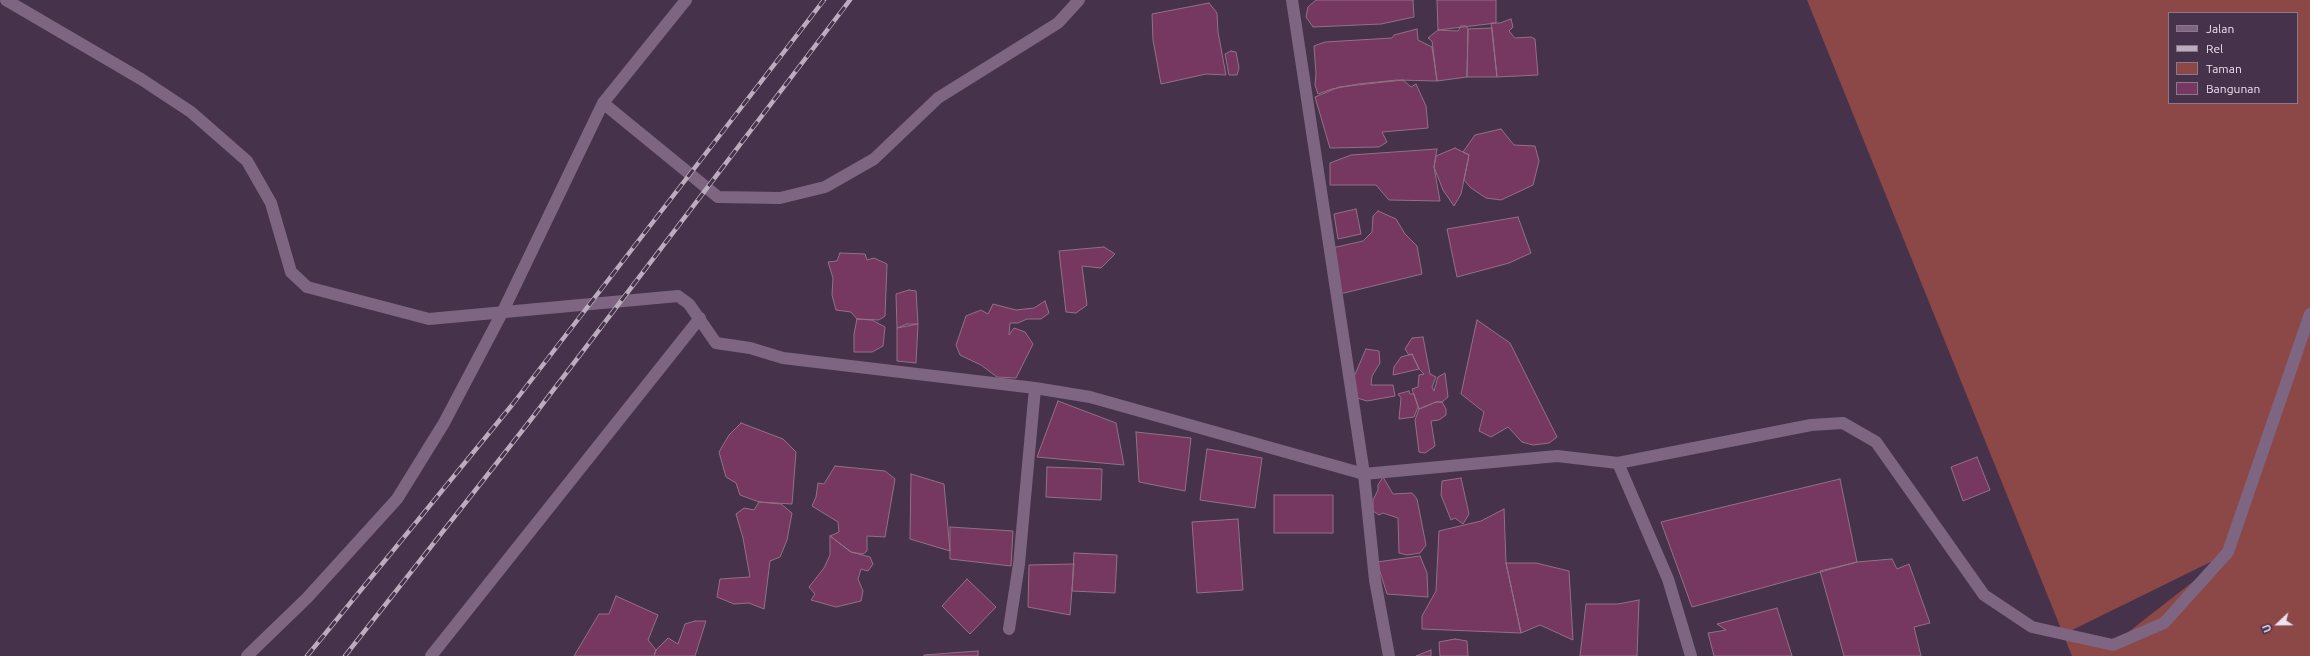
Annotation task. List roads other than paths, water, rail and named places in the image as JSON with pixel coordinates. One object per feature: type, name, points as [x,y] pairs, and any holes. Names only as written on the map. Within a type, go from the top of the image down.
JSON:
[{"type":"street","points":[[6,0],[154,87],[191,112],[247,161],[271,202],[291,272],[307,286],[429,319],[678,296],[689,304],[716,342],[750,348],[783,358],[1035,388],[1090,397],[1364,474],[1557,456],[1618,463],[1811,425],[1843,423],[1876,442],[1984,595],[2032,627],[2113,645],[2164,623],[2228,552],[2310,314]]},
{"type":"street","points":[[247,656],[307,598],[397,499],[444,423],[503,312],[603,103],[686,0]]},
{"type":"street","points":[[603,103],[718,197],[780,198],[825,186],[874,159],[938,98],[1058,23],[1079,0]]},
{"type":"street","points":[[1292,0],[1364,474],[1375,580],[1389,656]]},
{"type":"street","points":[[431,656],[700,318]]},
{"type":"street","points":[[1009,629],[1019,564],[1035,388]]},
{"type":"street","points":[[1618,463],[1668,579],[1691,656]]},
{"type":"railway","points":[[307,656],[512,405],[824,0]]},
{"type":"railway","points":[[345,656],[529,422],[850,0]]}]
